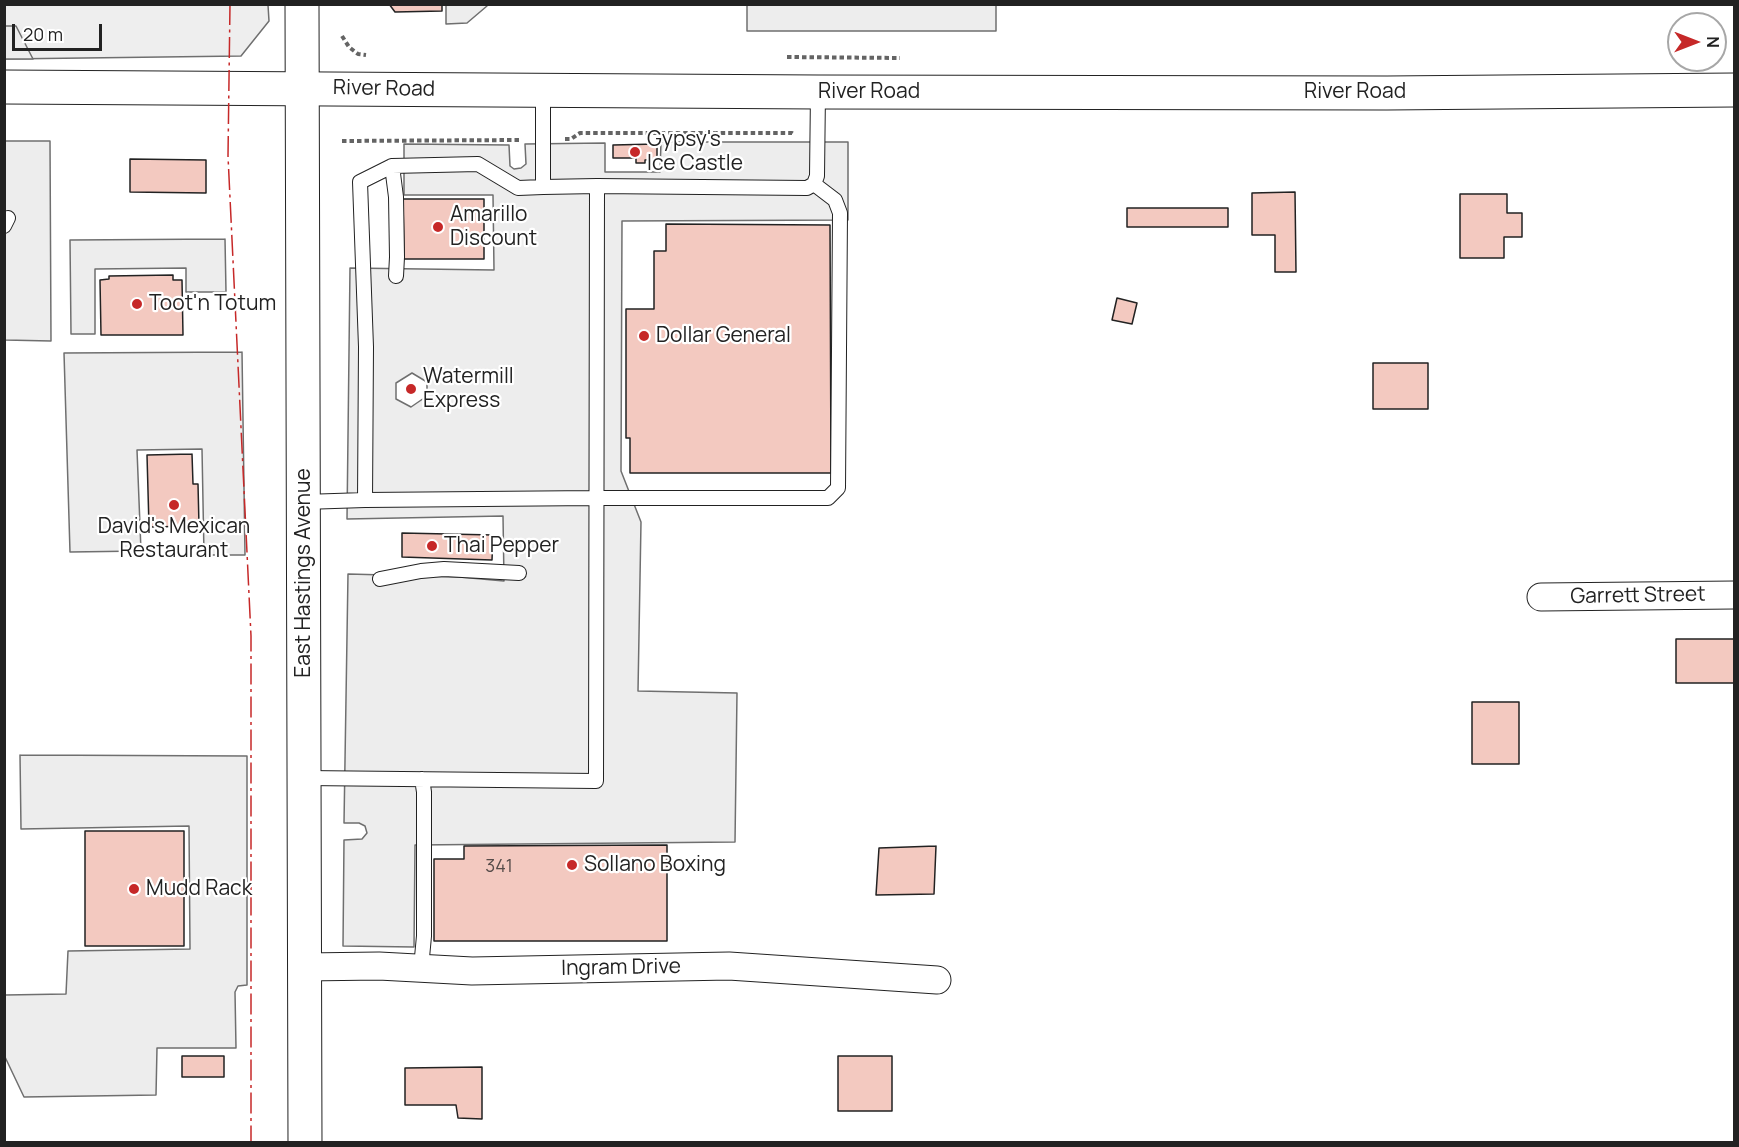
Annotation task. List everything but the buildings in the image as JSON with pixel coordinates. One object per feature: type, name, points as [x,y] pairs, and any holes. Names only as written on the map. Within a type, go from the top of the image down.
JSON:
[{"type":"main road","name":"East Hastings Avenue","points":[[302,4],[305,1143]]},
{"type":"main road","name":"River Road","points":[[4,87],[1387,93],[1734,90]]},
{"type":"street","name":"Garrett Street","points":[[1541,597],[1734,595]]},
{"type":"street","name":"Ingram Drive","points":[[305,967],[380,966],[472,971],[729,966],[937,980]]},
{"type":"lane","points":[[543,91],[543,187]]},
{"type":"lane","points":[[365,500],[366,347],[360,182],[392,166],[478,164],[518,188],[597,186],[807,188],[814,184],[817,176],[818,92]]},
{"type":"lane","points":[[392,166],[396,197],[396,276]]},
{"type":"lane","points":[[304,502],[828,498],[838,488],[840,213],[835,200],[814,184]]},
{"type":"lane","points":[[305,778],[596,781],[597,186]]},
{"type":"lane","points":[[380,579],[444,569],[519,573]]},
{"type":"lane","points":[[421,968],[424,936],[424,792],[422,779]]},
{"type":"path","points":[[342,141],[571,139],[580,134],[656,133],[792,134],[798,139],[817,139]]},
{"type":"shaded area","points":[[4,5],[268,5],[269,21],[241,56],[5,59]]},
{"type":"shaded area","points":[[446,5],[487,5],[467,23],[446,24]]},
{"type":"shaded area","points":[[747,5],[996,5],[996,31],[747,31]]},
{"type":"shaded area","points":[[4,26],[16,26],[33,59],[5,59]]},
{"type":"shaded area","points":[[5,141],[50,141],[51,341],[5,340]]},
{"type":"shaded area","points":[[661,142],[848,142],[848,220],[622,221],[621,471],[641,522],[638,691],[737,693],[735,842],[415,845],[414,947],[343,946],[344,840],[362,839],[367,833],[365,826],[359,823],[344,823],[348,574],[459,577],[504,581],[503,516],[347,519],[350,268],[494,270],[493,195],[404,195],[404,144],[509,145],[510,166],[514,169],[526,164],[525,144],[605,143],[605,172],[660,172]],"holes":[[[412,373],[427,382],[427,396],[411,407],[396,399],[396,383]]]},
{"type":"shaded area","points":[[225,239],[226,292],[186,292],[186,268],[95,269],[95,334],[71,334],[70,240]]},
{"type":"shaded area","points":[[242,352],[245,555],[204,555],[202,449],[137,450],[141,551],[70,552],[64,353]]},
{"type":"shaded area","points":[[20,755],[247,756],[247,985],[238,986],[235,992],[236,1048],[157,1048],[156,1095],[24,1097],[5,1057],[5,995],[66,994],[68,951],[190,949],[189,826],[21,829]]},
{"type":"power","points":[[230,4],[228,156],[251,636],[251,1142]]},
{"type":"place","name":"Gypsy's Ice Castle","points":[[635,152]]},
{"type":"place","name":"Amarillo Discount","points":[[438,227]]},
{"type":"place","name":"Toot'n Totum","points":[[137,304]]},
{"type":"place","name":"Dollar General","points":[[644,336]]},
{"type":"place","name":"Watermill Express","points":[[411,389]]},
{"type":"place","name":"David's Mexican Restaurant","points":[[174,505]]},
{"type":"place","name":"Thai Pepper","points":[[432,546]]},
{"type":"place","name":"Sollano Boxing","points":[[572,865]]},
{"type":"place","name":"Mudd Rack","points":[[134,889]]}]
